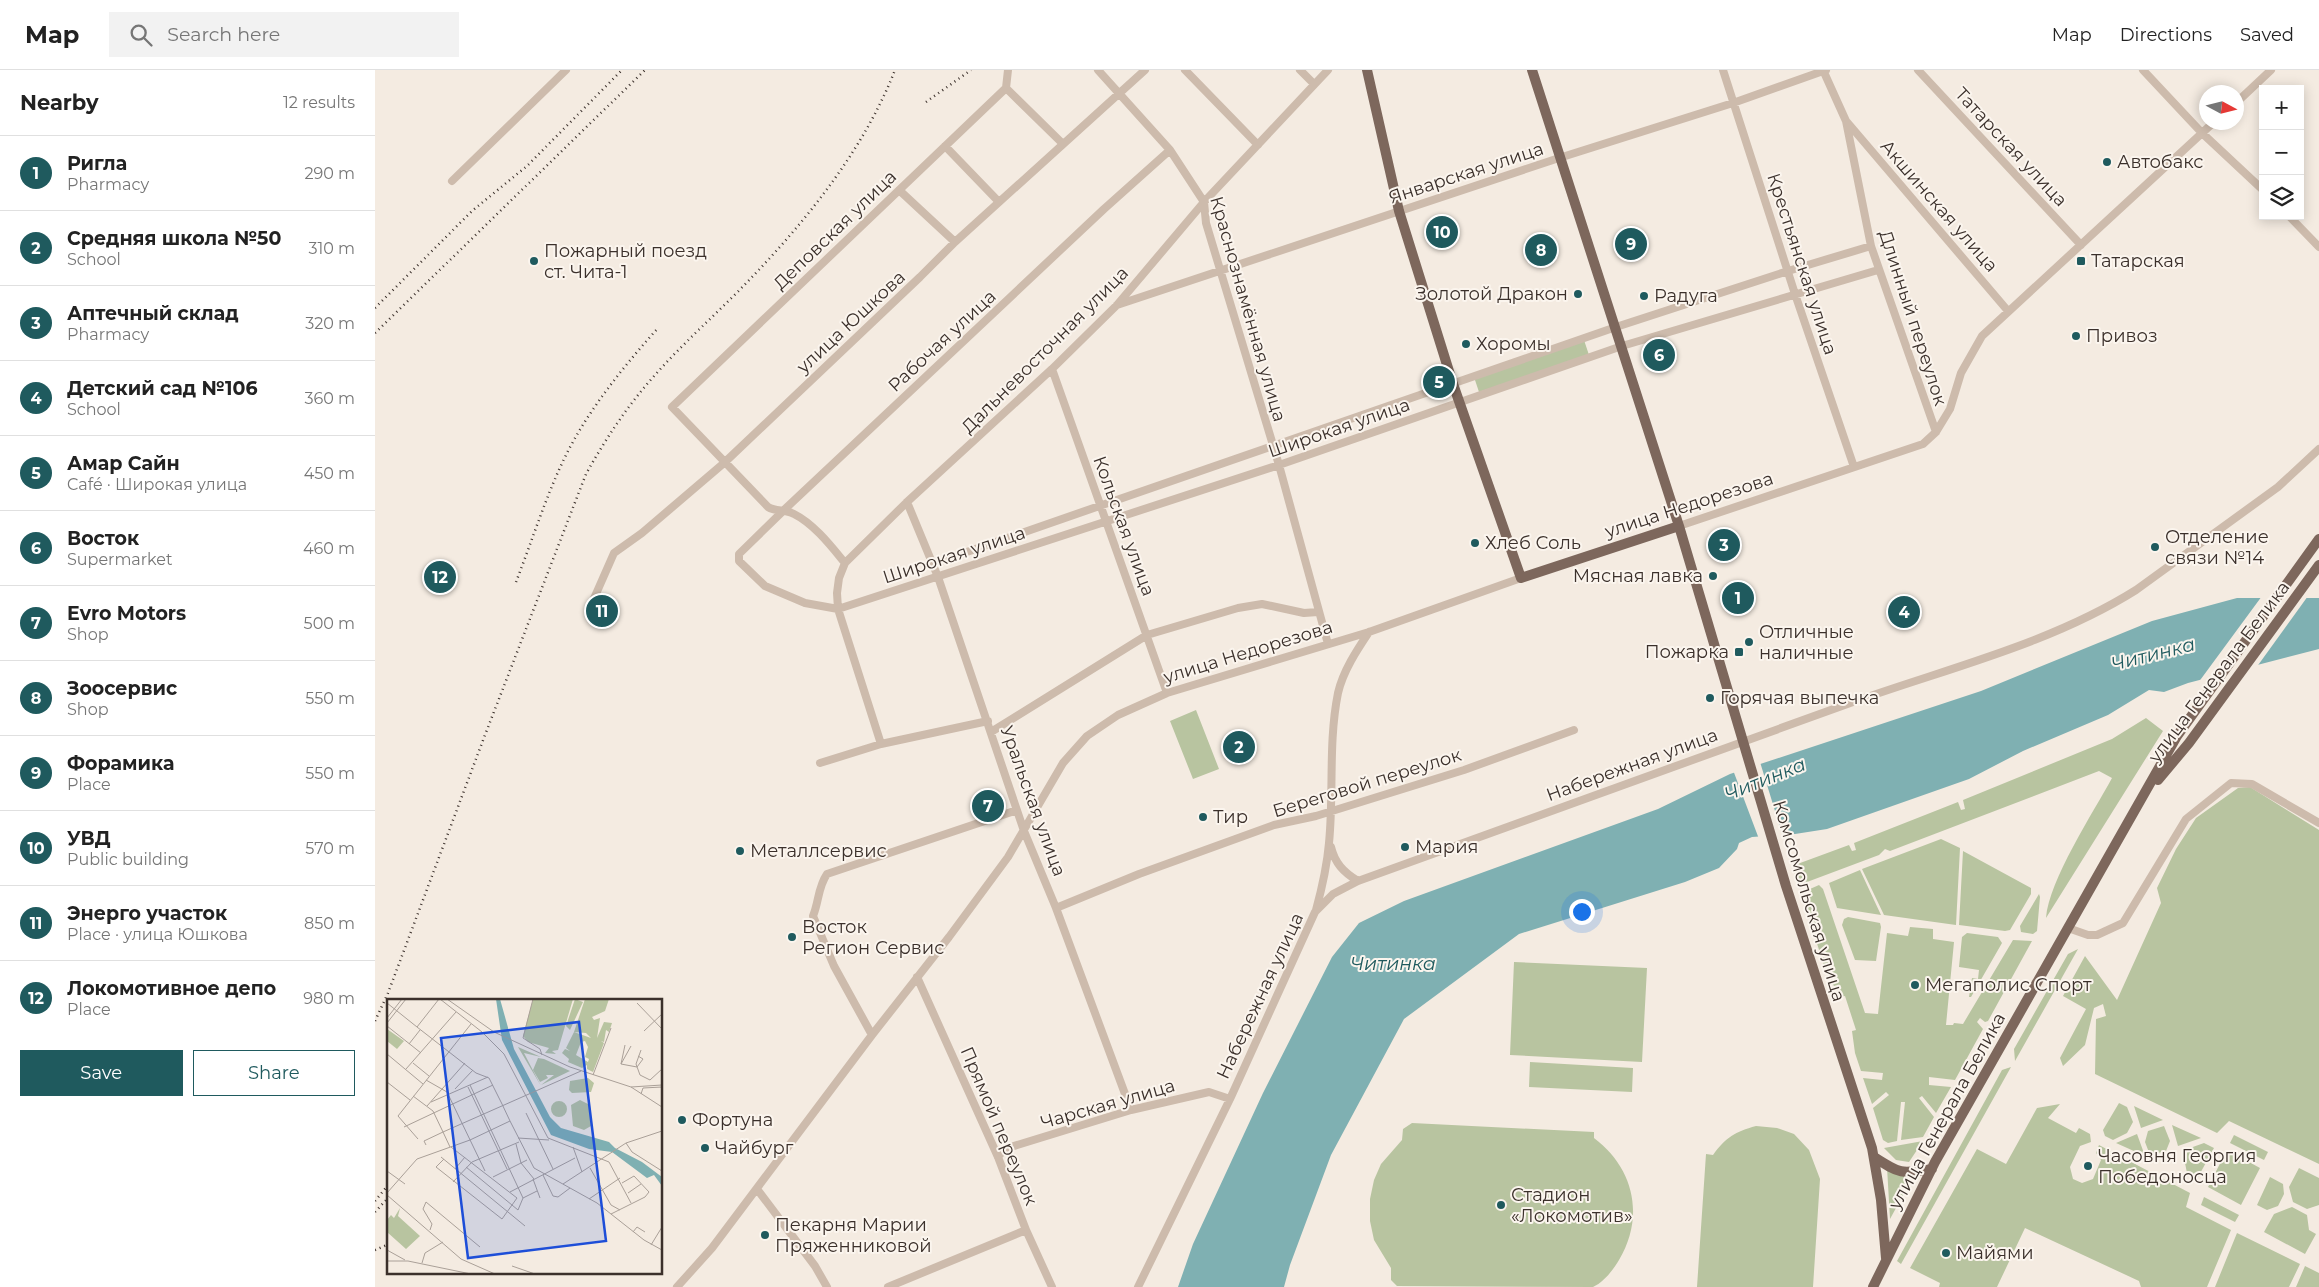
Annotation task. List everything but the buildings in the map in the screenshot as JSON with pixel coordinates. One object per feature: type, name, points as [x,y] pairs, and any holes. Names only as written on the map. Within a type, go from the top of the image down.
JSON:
[{"type":"main road","points":[[1367,70],[1399,211],[1453,384],[1521,578]]},
{"type":"main road","name":"Комсомольская улица","points":[[1532,70],[1679,526],[1746,753],[1774,840],[1786,886],[1874,1157],[1886,1258]]},
{"type":"main road","name":"улица Недорезова","points":[[1521,578],[1679,526]]},
{"type":"main road","name":"улица Генерала Белика","points":[[1873,1287],[1932,1169],[2177,736],[2319,539]]},
{"type":"main road","name":"улица Генерала Белика","points":[[2143,798],[2189,743],[2319,564]]},
{"type":"main road","points":[[1874,1157],[1895,1171],[1906,1173],[1932,1169]]},
{"type":"street","points":[[452,181],[566,70]]},
{"type":"street","points":[[1008,70],[1006,88],[1062,143]]},
{"type":"street","name":"Краснознамённая улица","points":[[1098,70],[1170,150],[1204,202],[1206,223],[1279,465],[1318,612],[1329,644]]},
{"type":"street","name":"улица Юшкова","points":[[592,602],[613,553],[642,533],[724,463],[955,242],[1062,143],[1145,70]]},
{"type":"street","points":[[1185,70],[1258,145]]},
{"type":"street","points":[[1300,70],[1314,84]]},
{"type":"street","name":"Дальневосточная улица","points":[[881,744],[838,609],[837,593],[839,578],[845,563],[907,502],[1052,369],[1117,305],[1204,202],[1328,70]]},
{"type":"street","name":"Крестьянская улица","points":[[1723,70],[1787,271],[1854,467]]},
{"type":"street","name":"Январская улица","points":[[1117,305],[1559,158],[1733,103],[1824,70]]},
{"type":"street","name":"Длинный переулок","points":[[1824,70],[1846,121],[1871,246],[1878,270],[1936,432]]},
{"type":"street","name":"Татарская улица","points":[[1918,70],[2081,245]]},
{"type":"street","points":[[2143,70],[2202,133],[2259,186]]},
{"type":"street","points":[[2244,95],[2271,70]]},
{"type":"street","name":"Деповская улица","points":[[724,463],[672,407],[1006,88]]},
{"type":"street","name":"Акшинская улица","points":[[1846,121],[2008,311]]},
{"type":"street","name":"улица Недорезова","points":[[1679,526],[1923,444],[1936,432],[1950,408],[1961,373],[1982,336],[2205,130]]},
{"type":"street","points":[[945,146],[999,202]]},
{"type":"street","name":"Рабочая улица","points":[[838,609],[805,603],[765,586],[739,561],[738,557],[784,510],[1104,209],[1170,150]]},
{"type":"street","points":[[899,190],[955,242]]},
{"type":"street","points":[[2293,220],[2319,247]]},
{"type":"street","name":"Широкая улица","points":[[932,564],[1102,507],[1616,326],[1871,246]]},
{"type":"street","name":"Широкая улица","points":[[838,609],[1279,465],[1621,346],[1878,270]]},
{"type":"street","name":"Кольская улица","points":[[1052,369],[1167,693]]},
{"type":"street","name":"Набережная улица","points":[[1138,1287],[1230,1099],[1315,912],[1333,894],[1358,880],[1743,741],[2043,637],[2117,602],[2277,487],[2319,449]]},
{"type":"street","points":[[724,463],[768,507],[773,510],[784,510],[793,513],[809,523],[845,563]]},
{"type":"street","name":"Уральская улица","points":[[907,502],[938,577],[988,721],[1023,830],[1056,908],[1131,1110]]},
{"type":"street","name":"улица Недорезова","points":[[677,1287],[712,1248],[997,872],[1063,764],[1087,736],[1118,715],[1167,693],[1369,632],[1521,578]]},
{"type":"street","points":[[991,732],[1147,634],[1238,608],[1263,604],[1304,613],[1318,612]]},
{"type":"street","points":[[1315,912],[1325,879],[1331,811],[1333,743],[1339,692],[1355,653],[1369,632]]},
{"type":"street","points":[[820,763],[881,744],[988,721]]},
{"type":"street","name":"Береговой переулок","points":[[1056,908],[1139,874],[1256,832],[1464,770],[1574,730]]},
{"type":"street","points":[[2068,928],[2088,935],[2097,935],[2123,923],[2186,819],[2231,783],[2252,784],[2319,823]]},
{"type":"street","points":[[872,1035],[834,966],[813,916],[819,902],[819,885],[827,874],[1017,810]]},
{"type":"street","points":[[1329,841],[1335,860],[1346,873],[1358,880]]},
{"type":"street","name":"Прямой переулок","points":[[917,977],[998,1157],[1027,1230],[1053,1287]]},
{"type":"street","name":"Чарская улица","points":[[998,1157],[1004,1149],[1131,1110],[1209,1092],[1230,1099]]},
{"type":"street","points":[[757,1189],[815,1266],[827,1287]]},
{"type":"street","points":[[888,1287],[1027,1230]]},
{"type":"green space","points":[[1584,340],[1589,355],[1479,392],[1474,377]]},
{"type":"green space","points":[[1196,710],[1219,769],[1193,779],[1170,721]]},
{"type":"green space","points":[[2146,718],[2163,731],[2046,918],[2049,903],[2063,866],[2112,778],[2099,771],[1890,851],[1885,849],[1879,855],[1799,885],[1792,866],[1849,845],[1852,851],[1856,850],[1854,843],[1958,802],[1961,810],[1965,809],[1963,800],[2112,739]]},
{"type":"green space","points":[[2250,787],[2319,830],[2319,1164],[2229,1121],[2217,1133],[2095,1074],[2096,1019],[2106,1016],[2103,1004],[2094,1008],[2085,1045],[2063,1066],[2060,1058],[2086,1009],[2063,996],[2085,956],[2117,1000],[2161,903],[2157,888],[2176,849],[2196,818],[2238,788]]},
{"type":"green space","points":[[1941,839],[1960,848],[1956,925],[1884,915],[1862,869]]},
{"type":"green space","points":[[1963,851],[2031,888],[2031,894],[2010,930],[1959,925]]},
{"type":"green space","points":[[1860,870],[1881,915],[1837,908],[1829,883]]},
{"type":"green space","points":[[1819,885],[1823,889],[1865,1013],[1878,1014],[1887,933],[1908,936],[1910,927],[1933,929],[1933,939],[1954,942],[1946,1025],[1953,1025],[1954,1023],[1963,1024],[2013,940],[2032,941],[1988,1021],[1985,1022],[1980,1018],[1977,1022],[1983,1029],[1955,1080],[1929,1077],[1929,1085],[1951,1087],[1936,1113],[1922,1096],[1919,1098],[1934,1117],[1923,1137],[1901,1140],[1905,1102],[1901,1102],[1897,1141],[1888,1143],[1883,1140],[1873,1108],[1889,1095],[1886,1092],[1872,1104],[1863,1078],[1882,1080],[1883,1073],[1861,1071],[1855,1053],[1852,1031],[1856,1030],[1845,996],[1841,997],[1827,975],[1801,893]]},
{"type":"green space","points":[[2039,894],[2037,931],[2033,934],[2021,932],[2020,926]]},
{"type":"green space","points":[[1848,917],[1880,923],[1876,961],[1855,960],[1842,925],[1844,919]]},
{"type":"green space","points":[[1967,933],[1998,937],[2002,943],[1971,997],[1969,997],[1972,978],[1978,979],[1979,970],[1959,967],[1962,937]]},
{"type":"green space","points":[[2078,949],[2015,1061],[2014,1049],[2068,954]]},
{"type":"green space","points":[[1514,962],[1647,968],[1642,1062],[1510,1055]]},
{"type":"green space","points":[[1530,1062],[1633,1068],[1632,1092],[1529,1087]]},
{"type":"green space","points":[[2011,1067],[1901,1264],[1897,1261],[2002,1070]]},
{"type":"green space","points":[[2119,1103],[2127,1107],[2133,1122],[2127,1133],[2113,1140],[2105,1136],[2103,1130]]},
{"type":"green space","points":[[2060,1104],[2048,1118],[2076,1133],[2079,1128],[2090,1134],[2091,1142],[2080,1146],[2070,1167],[2073,1179],[2082,1183],[2093,1179],[2101,1160],[2096,1153],[2099,1145],[2190,1193],[2186,1207],[2231,1230],[2207,1287],[2141,1287],[2139,1281],[2025,1228],[1997,1287],[1939,1287],[1940,1283],[1910,1268],[1977,1149],[2006,1164],[2037,1108]]},
{"type":"green space","points":[[2134,1106],[2163,1120],[2141,1128]]},
{"type":"green space","name":"Стадион «Локомотив»","points":[[1412,1123],[1594,1132],[1594,1138],[1608,1150],[1618,1164],[1626,1178],[1631,1194],[1633,1210],[1632,1227],[1627,1243],[1614,1268],[1593,1287],[1397,1286],[1391,1280],[1391,1268],[1374,1240],[1370,1221],[1370,1199],[1374,1180],[1381,1164],[1402,1140],[1403,1129]]},
{"type":"green space","points":[[2172,1125],[2201,1138],[2178,1146]]},
{"type":"green space","points":[[1756,1126],[1777,1128],[1794,1134],[1809,1150],[1820,1179],[1813,1287],[1697,1287],[1706,1154],[1713,1155],[1731,1136]]},
{"type":"green space","points":[[2164,1126],[2170,1141],[2166,1151],[2150,1155],[2145,1142],[2148,1131]]},
{"type":"green space","points":[[2137,1134],[2145,1156],[2116,1143]]},
{"type":"green space","points":[[2234,1135],[2268,1152],[2264,1160],[2230,1143]]},
{"type":"green space","points":[[1923,1141],[1909,1162],[1896,1160],[1884,1148]]},
{"type":"green space","points":[[2204,1143],[2214,1148],[2197,1179],[2187,1173],[2184,1158],[2190,1148]]},
{"type":"green space","points":[[2227,1150],[2260,1168],[2241,1205],[2208,1187]]},
{"type":"green space","points":[[1887,1167],[1913,1177],[1890,1219]]},
{"type":"green space","points":[[2299,1168],[2319,1178],[2319,1205],[2307,1209],[2293,1202],[2289,1187]]},
{"type":"green space","points":[[2270,1177],[2283,1184],[2284,1194],[2278,1206],[2267,1210],[2257,1205]]},
{"type":"green space","points":[[2204,1197],[2239,1215],[2235,1222],[2201,1205]]},
{"type":"green space","points":[[2292,1207],[2307,1215],[2309,1230],[2316,1234],[2305,1254],[2264,1232],[2274,1214]]},
{"type":"green space","points":[[2237,1233],[2300,1264],[2289,1287],[2215,1287]]},
{"type":"green space","points":[[2305,1266],[2319,1273],[2319,1287],[2296,1287]]},
{"type":"water","name":"Читинка","points":[[2237,598],[2319,598],[2319,649],[2188,683],[2164,692],[2149,690],[2108,715],[2023,751],[1969,779],[1827,829],[1795,834],[1752,837],[1739,843],[1737,849],[1719,868],[1685,882],[1519,934],[1404,1019],[1331,1155],[1290,1265],[1284,1287],[1178,1287],[1193,1244],[1263,1093],[1332,957],[1359,923],[1404,901],[1658,809],[1730,774],[1981,691],[2152,621]]},
{"type":"pier","points":[[2262,596],[2308,596],[2256,668],[2198,683]]},
{"type":"pier","points":[[1760,762],[1783,837],[1759,839],[1733,770]]},
{"type":"railway","points":[[375,308],[472,211],[527,166],[622,70]]},
{"type":"railway","points":[[375,333],[645,70]]},
{"type":"railway","points":[[375,1021],[388,993],[586,474],[618,422],[645,386],[679,349],[754,275],[815,205],[852,153],[883,98],[895,70]]},
{"type":"railway","points":[[926,102],[971,70]]},
{"type":"railway","points":[[516,582],[552,485],[575,438],[608,388],[658,328]]},
{"type":"railway","points":[[375,1201],[387,1186]]},
{"type":"railway","points":[[375,1212],[387,1199]]},
{"type":"railway","points":[[375,1250],[387,1245]]},
{"type":"place","name":"Автобакс","points":[[2107,162]]},
{"type":"place","name":"УВД","points":[[1442,232]]},
{"type":"place","name":"Форамика","points":[[1631,244]]},
{"type":"place","name":"Зоосервис","points":[[1541,250]]},
{"type":"place","name":"Пожарный поезд ст. Чита-1","points":[[534,261]]},
{"type":"place","name":"Татарская","points":[[2081,261]]},
{"type":"place","name":"Золотой Дракон","points":[[1578,294]]},
{"type":"place","name":"Радуга","points":[[1644,296]]},
{"type":"place","name":"Привоз","points":[[2076,336]]},
{"type":"place","name":"Хоромы","points":[[1466,344]]},
{"type":"place","name":"Восток","points":[[1659,355]]},
{"type":"place","name":"Амар Сайн","points":[[1439,382]]},
{"type":"place","name":"Хлеб Соль","points":[[1475,543]]},
{"type":"place","name":"Аптечный склад","points":[[1724,545]]},
{"type":"place","name":"Отделение связи №14","points":[[2155,547]]},
{"type":"place","name":"Мясная лавка","points":[[1713,576]]},
{"type":"place","name":"Локомотивное депо","points":[[440,577]]},
{"type":"place","name":"Ригла","points":[[1738,598]]},
{"type":"place","name":"Энерго участок","points":[[602,611]]},
{"type":"place","name":"Детский сад №106","points":[[1904,612]]},
{"type":"place","name":"Отличные наличные","points":[[1749,642]]},
{"type":"place","name":"Пожарка","points":[[1739,652]]},
{"type":"place","name":"Горячая выпечка","points":[[1710,698]]},
{"type":"place","name":"Средняя школа №50","points":[[1239,747]]},
{"type":"place","name":"Evro Motors","points":[[988,806]]},
{"type":"place","name":"Тир","points":[[1203,817]]},
{"type":"place","name":"Мария","points":[[1405,847]]},
{"type":"place","name":"Металлсервис","points":[[740,851]]},
{"type":"place","name":"Восток Регион Сервис","points":[[792,937]]},
{"type":"place","name":"Мегаполис Спорт","points":[[1915,985]]},
{"type":"place","name":"Фортуна","points":[[682,1120]]},
{"type":"place","name":"Чайбург","points":[[705,1148]]},
{"type":"place","name":"Часовня Георгия Победоносца","points":[[2088,1166]]},
{"type":"place","name":"Стадион «Локомотив»","points":[[1501,1205]]},
{"type":"place","name":"Пекарня Марии Пряженниковой","points":[[765,1235]]},
{"type":"place","name":"Майями","points":[[1946,1253]]}]
